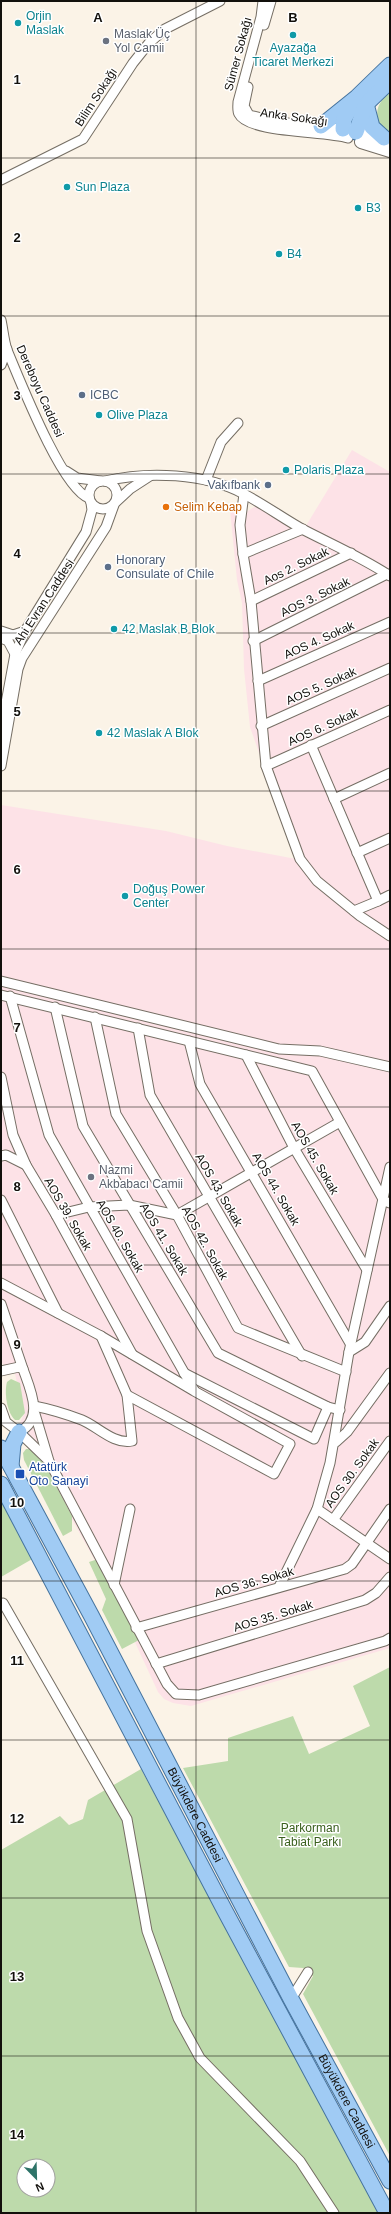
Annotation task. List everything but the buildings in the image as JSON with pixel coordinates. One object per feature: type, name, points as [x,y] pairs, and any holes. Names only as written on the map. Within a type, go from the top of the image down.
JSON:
[{"type":"main road","points":[[349,133],[362,101],[390,65]]},
{"type":"main road","points":[[322,126],[362,101],[390,81]]},
{"type":"main road","points":[[362,101],[372,127],[388,143]]},
{"type":"main road","points":[[11,1466],[13,1444],[20,1432]]},
{"type":"main road","name":"Büyükdere Caddesi","points":[[1,1448],[91,1615],[291,1999],[390,2181]]},
{"type":"main road","name":"Büyükdere Caddesi","points":[[1,1484],[225,1911],[386,2213]]},
{"type":"main road","points":[[96,1664],[114,1685],[134,1719],[146,1722]]},
{"type":"street","name":"Bilim Sokağı","points":[[1,175],[77,138],[85,129],[129,59],[146,38],[158,27],[208,1]]},
{"type":"street","name":"Bilim Sokağı","points":[[1,180],[83,138],[133,63],[149,43],[165,29],[220,1]]},
{"type":"street","name":"Sümer Sokağı","points":[[242,112],[238,102],[261,17],[263,1]]},
{"type":"street","name":"Sümer Sokağı","points":[[242,112],[245,95],[271,1]]},
{"type":"street","name":"Anka Sokağı","points":[[242,112],[261,119],[322,126],[349,133]]},
{"type":"street","name":"Anka Sokağı","points":[[242,112],[245,120],[256,125],[293,131],[338,135],[349,133]]},
{"type":"street","points":[[349,133],[388,143]]},
{"type":"street","name":"Dereboyu Caddesi","points":[[1,320],[7,349],[14,363],[33,413],[63,469],[76,487],[90,500]]},
{"type":"street","points":[[1,365],[7,349]]},
{"type":"street","points":[[206,480],[221,442],[238,423]]},
{"type":"street","points":[[63,469],[77,478],[103,481],[114,485],[117,499],[114,504],[102,510],[90,500],[93,486],[103,481],[132,476],[216,481],[244,494],[303,529],[351,553],[389,575]]},
{"type":"street","name":"Ahi Evran Caddesi","points":[[1,766],[18,669],[22,658],[106,527],[114,504],[130,489],[150,476]]},
{"type":"street","points":[[244,494],[240,525],[251,602],[253,641],[266,766],[300,859],[317,881],[354,911],[390,936]]},
{"type":"street","name":"Ahi Evran Caddesi","points":[[1,730],[15,654],[25,631],[86,532],[92,510],[90,500]]},
{"type":"street","points":[[243,554],[303,529]]},
{"type":"street","name":"Aos 2. Sokak","points":[[251,602],[351,553]]},
{"type":"street","name":"AOS 3. Sokak","points":[[253,641],[389,575]]},
{"type":"street","name":"AOS 4. Sokak","points":[[258,681],[390,622]]},
{"type":"street","points":[[1,631],[13,635],[25,631]]},
{"type":"street","points":[[1,638],[8,641],[15,654]]},
{"type":"street","name":"AOS 5. Sokak","points":[[261,726],[390,668]]},
{"type":"street","name":"AOS 6. Sokak","points":[[266,766],[311,744],[390,710]]},
{"type":"street","points":[[311,744],[378,901]]},
{"type":"street","points":[[334,799],[390,773]]},
{"type":"street","points":[[357,853],[390,838]]},
{"type":"street","points":[[354,911],[390,896]]},
{"type":"street","points":[[1,981],[279,1049],[320,1051],[390,1067]]},
{"type":"street","points":[[6,995],[312,1071],[387,1202]]},
{"type":"street","name":"AOS 40. Sokak","points":[[6,995],[49,1135],[194,1391]]},
{"type":"street","name":"AOS 41. Sokak","points":[[55,1007],[83,1126],[218,1353],[328,1407],[340,1410]]},
{"type":"street","name":"AOS 42. Sokak","points":[[95,1017],[116,1114],[177,1215],[238,1328],[302,1356],[346,1372]]},
{"type":"street","name":"AOS 43. Sokak","points":[[138,1028],[150,1095],[302,1356]]},
{"type":"street","name":"AOS 44. Sokak","points":[[189,1041],[200,1084],[252,1172],[350,1348]]},
{"type":"street","name":"AOS 45. Sokak","points":[[246,1055],[294,1148],[367,1270]]},
{"type":"street","name":"AOS 39. Sokak","points":[[1,1077],[13,1136],[26,1165],[56,1215],[133,1355]]},
{"type":"street","points":[[56,1215],[89,1207],[129,1205],[177,1215],[340,1122]]},
{"type":"street","points":[[13,1136],[4,1156],[26,1165]]},
{"type":"street","points":[[279,1587],[317,1509],[336,1442],[350,1348],[367,1270],[387,1202],[390,1167]]},
{"type":"street","points":[[1,1200],[58,1313]]},
{"type":"street","points":[[1,1283],[101,1336],[194,1391],[290,1444],[274,1474],[127,1395]]},
{"type":"street","points":[[1,1304],[23,1369],[49,1461],[136,1628],[167,1684],[176,1694],[200,1695],[385,1641],[390,1638]]},
{"type":"street","points":[[350,1348],[365,1342],[390,1306]]},
{"type":"street","points":[[34,1410],[55,1410],[83,1421],[109,1436],[126,1442],[132,1441],[127,1395],[101,1336]]},
{"type":"street","points":[[1,1371],[14,1367],[23,1369]]},
{"type":"street","points":[[184,1373],[314,1439],[328,1407]]},
{"type":"street","points":[[336,1442],[347,1432],[390,1373]]},
{"type":"street","points":[[1,1408],[6,1422],[20,1432],[49,1461]]},
{"type":"street","points":[[20,1432],[29,1424],[34,1410]]},
{"type":"street","name":"AOS 30. Sokak","points":[[333,1520],[390,1441]]},
{"type":"street","points":[[114,1585],[130,1509]]},
{"type":"street","points":[[317,1509],[390,1559]]},
{"type":"street","name":"AOS 36. Sokak","points":[[136,1628],[345,1569],[352,1564],[390,1509]]},
{"type":"street","name":"AOS 35. Sokak","points":[[156,1664],[366,1600],[376,1593],[390,1577]]},
{"type":"street","points":[[3,1603],[127,1819],[147,1931],[178,2018],[200,2058],[300,2161],[334,2213]]},
{"type":"street","points":[[291,1999],[308,1972]]},
{"type":"shaded area","points":[[352,450],[390,472],[390,1648],[191,1706],[173,1703],[164,1699],[158,1692],[108,1584],[40,1462],[29,1449],[20,1423],[24,1414],[13,1365],[5,1366],[1,1362],[1,805],[166,831],[227,846],[296,859],[250,727],[244,669],[242,603],[237,580],[230,510],[243,514],[256,506],[301,534]]},
{"type":"green space","points":[[390,91],[390,133],[381,128],[377,117],[377,112],[382,100]]},
{"type":"green space","points":[[11,1379],[20,1383],[25,1413],[19,1420],[15,1420],[12,1417],[8,1408],[6,1387],[7,1382]]},
{"type":"green space","points":[[26,1449],[32,1449],[44,1463],[72,1516],[72,1531],[63,1536],[24,1460],[23,1453]]},
{"type":"green space","points":[[1,1495],[34,1558],[1,1577]]},
{"type":"green space","points":[[98,1559],[139,1640],[122,1649],[102,1610],[106,1599],[89,1562]]},
{"type":"green space","name":"Parkorman Tabiat Parkı","points":[[390,1667],[390,2156],[303,1994],[313,1976],[303,1968],[289,1967],[183,1768],[228,1761],[228,1738],[293,1716],[309,1754],[370,1726],[353,1686]]},
{"type":"green space","points":[[141,1769],[354,2164],[378,2213],[1,2213],[1,1850],[60,1816],[69,1825],[83,1819],[88,1800]]},
{"type":"place","name":"Orjin Maslak","points":[[18,23]]},
{"type":"place","name":"Ayazağa Ticaret Merkezi","points":[[293,35]]},
{"type":"place","name":"Maslak Üç Yol Camii","points":[[106,41]]},
{"type":"place","name":"Sun Plaza","points":[[67,187]]},
{"type":"place","name":"B3","points":[[358,208]]},
{"type":"place","name":"B4","points":[[279,254]]},
{"type":"place","name":"ICBC","points":[[82,395]]},
{"type":"place","name":"Olive Plaza","points":[[99,415]]},
{"type":"place","name":"Polaris Plaza","points":[[286,470]]},
{"type":"place","name":"Vakıfbank","points":[[268,485]]},
{"type":"place","name":"Selim Kebap","points":[[166,507]]},
{"type":"place","name":"Honorary Consulate of Chile","points":[[108,567]]},
{"type":"place","name":"42 Maslak B Blok","points":[[114,629]]},
{"type":"place","name":"42 Maslak A Blok","points":[[99,733]]},
{"type":"place","name":"Doğuş Power Center","points":[[125,896]]},
{"type":"place","name":"Nazmi Akbabacı Camii","points":[[91,1177]]},
{"type":"place","name":"Atatürk Oto Sanayi","points":[[20,1474]]}]
